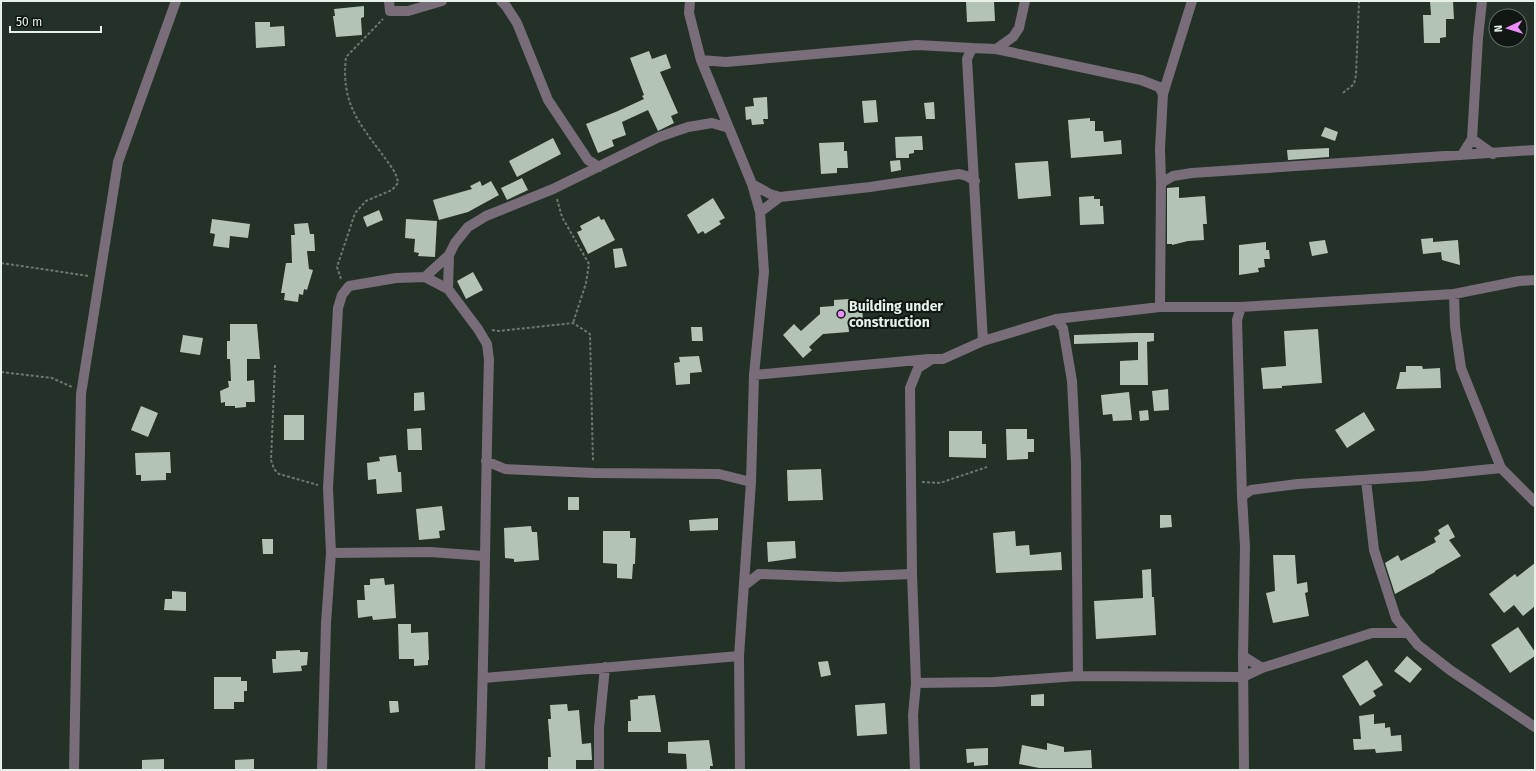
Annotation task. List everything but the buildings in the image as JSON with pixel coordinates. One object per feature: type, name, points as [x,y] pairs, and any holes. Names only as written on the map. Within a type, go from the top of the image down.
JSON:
[{"type":"street","points":[[74,770],[81,394],[118,162],[176,1]]},
{"type":"street","points":[[389,6],[408,11],[442,1]]},
{"type":"street","points":[[500,1],[506,6],[517,23],[548,100],[588,160],[599,167]]},
{"type":"street","points":[[690,1],[689,13],[701,60],[752,184],[760,212],[764,272],[754,376],[751,482],[739,656],[740,770]]},
{"type":"street","points":[[996,49],[1013,37],[1018,28],[1025,1]]},
{"type":"street","points":[[1160,307],[1160,150],[1163,94],[1192,1]]},
{"type":"street","points":[[1462,156],[1472,139],[1478,38],[1482,1]]},
{"type":"street","points":[[701,60],[726,62],[917,45],[996,49],[1141,80],[1159,87],[1163,94]]},
{"type":"street","points":[[972,48],[967,59],[983,342]]},
{"type":"street","points":[[425,277],[449,255],[455,243],[468,227],[486,216],[553,189],[659,137],[688,127],[712,123],[729,128]]},
{"type":"street","points":[[1472,139],[1493,154]]},
{"type":"street","points":[[1161,183],[1173,176],[1192,173],[1535,150]]},
{"type":"street","points":[[752,184],[770,194],[780,197],[870,187],[959,174],[967,176],[975,181]]},
{"type":"street","points":[[760,212],[780,197]]},
{"type":"street","points":[[448,288],[449,255]]},
{"type":"street","points":[[322,770],[326,623],[331,553],[328,488],[338,308],[342,296],[349,286],[396,278],[425,277],[448,288],[478,329],[486,344],[489,360],[484,556],[484,678],[480,770]]},
{"type":"street","points":[[754,376],[943,359],[983,342],[1056,319],[1160,307],[1241,307],[1454,294],[1519,281],[1535,280]]},
{"type":"street","points":[[1454,294],[1455,326],[1461,368],[1501,468],[1535,502]]},
{"type":"street","points":[[1241,307],[1237,320],[1242,496],[1245,547],[1243,656],[1244,770]]},
{"type":"street","points":[[1056,319],[1063,328],[1072,381],[1076,463],[1078,676]]},
{"type":"street","points":[[915,770],[913,715],[916,683],[912,574],[910,388],[918,368],[932,359]]},
{"type":"street","points":[[486,461],[505,469],[594,474],[719,474],[751,482]]},
{"type":"street","points":[[1242,496],[1251,490],[1298,484],[1424,476],[1501,468]]},
{"type":"street","points":[[486,479],[505,469]]},
{"type":"street","points":[[1366,480],[1374,550],[1396,618],[1418,645],[1450,670],[1535,727]]},
{"type":"street","points":[[331,553],[430,552],[484,556]]},
{"type":"street","points":[[745,585],[759,574],[840,577],[912,574]]},
{"type":"street","points":[[916,683],[994,682],[1078,676],[1243,677],[1262,668],[1372,633],[1407,633]]},
{"type":"street","points":[[484,678],[739,656]]},
{"type":"street","points":[[1243,656],[1262,668]]},
{"type":"street","points":[[599,770],[599,728],[605,668]]},
{"type":"path","points":[[1343,93],[1354,84],[1356,75],[1359,1]]},
{"type":"path","points":[[349,286],[342,281],[337,267],[355,213],[366,201],[392,190],[398,183],[397,177],[358,122],[350,106],[347,89],[346,57],[389,6]]},
{"type":"path","points":[[553,189],[562,217],[589,264],[586,283],[573,323]]},
{"type":"path","points":[[1,263],[100,278]]},
{"type":"path","points":[[478,329],[499,331],[573,323],[590,334],[594,474]]},
{"type":"path","points":[[274,365],[271,460],[274,469],[279,474],[328,488]]},
{"type":"path","points":[[1,372],[52,378],[72,386],[81,394]]},
{"type":"path","points":[[911,482],[940,483],[987,466]]},
{"type":"place","name":"Building under construction","points":[[841,314]]}]
